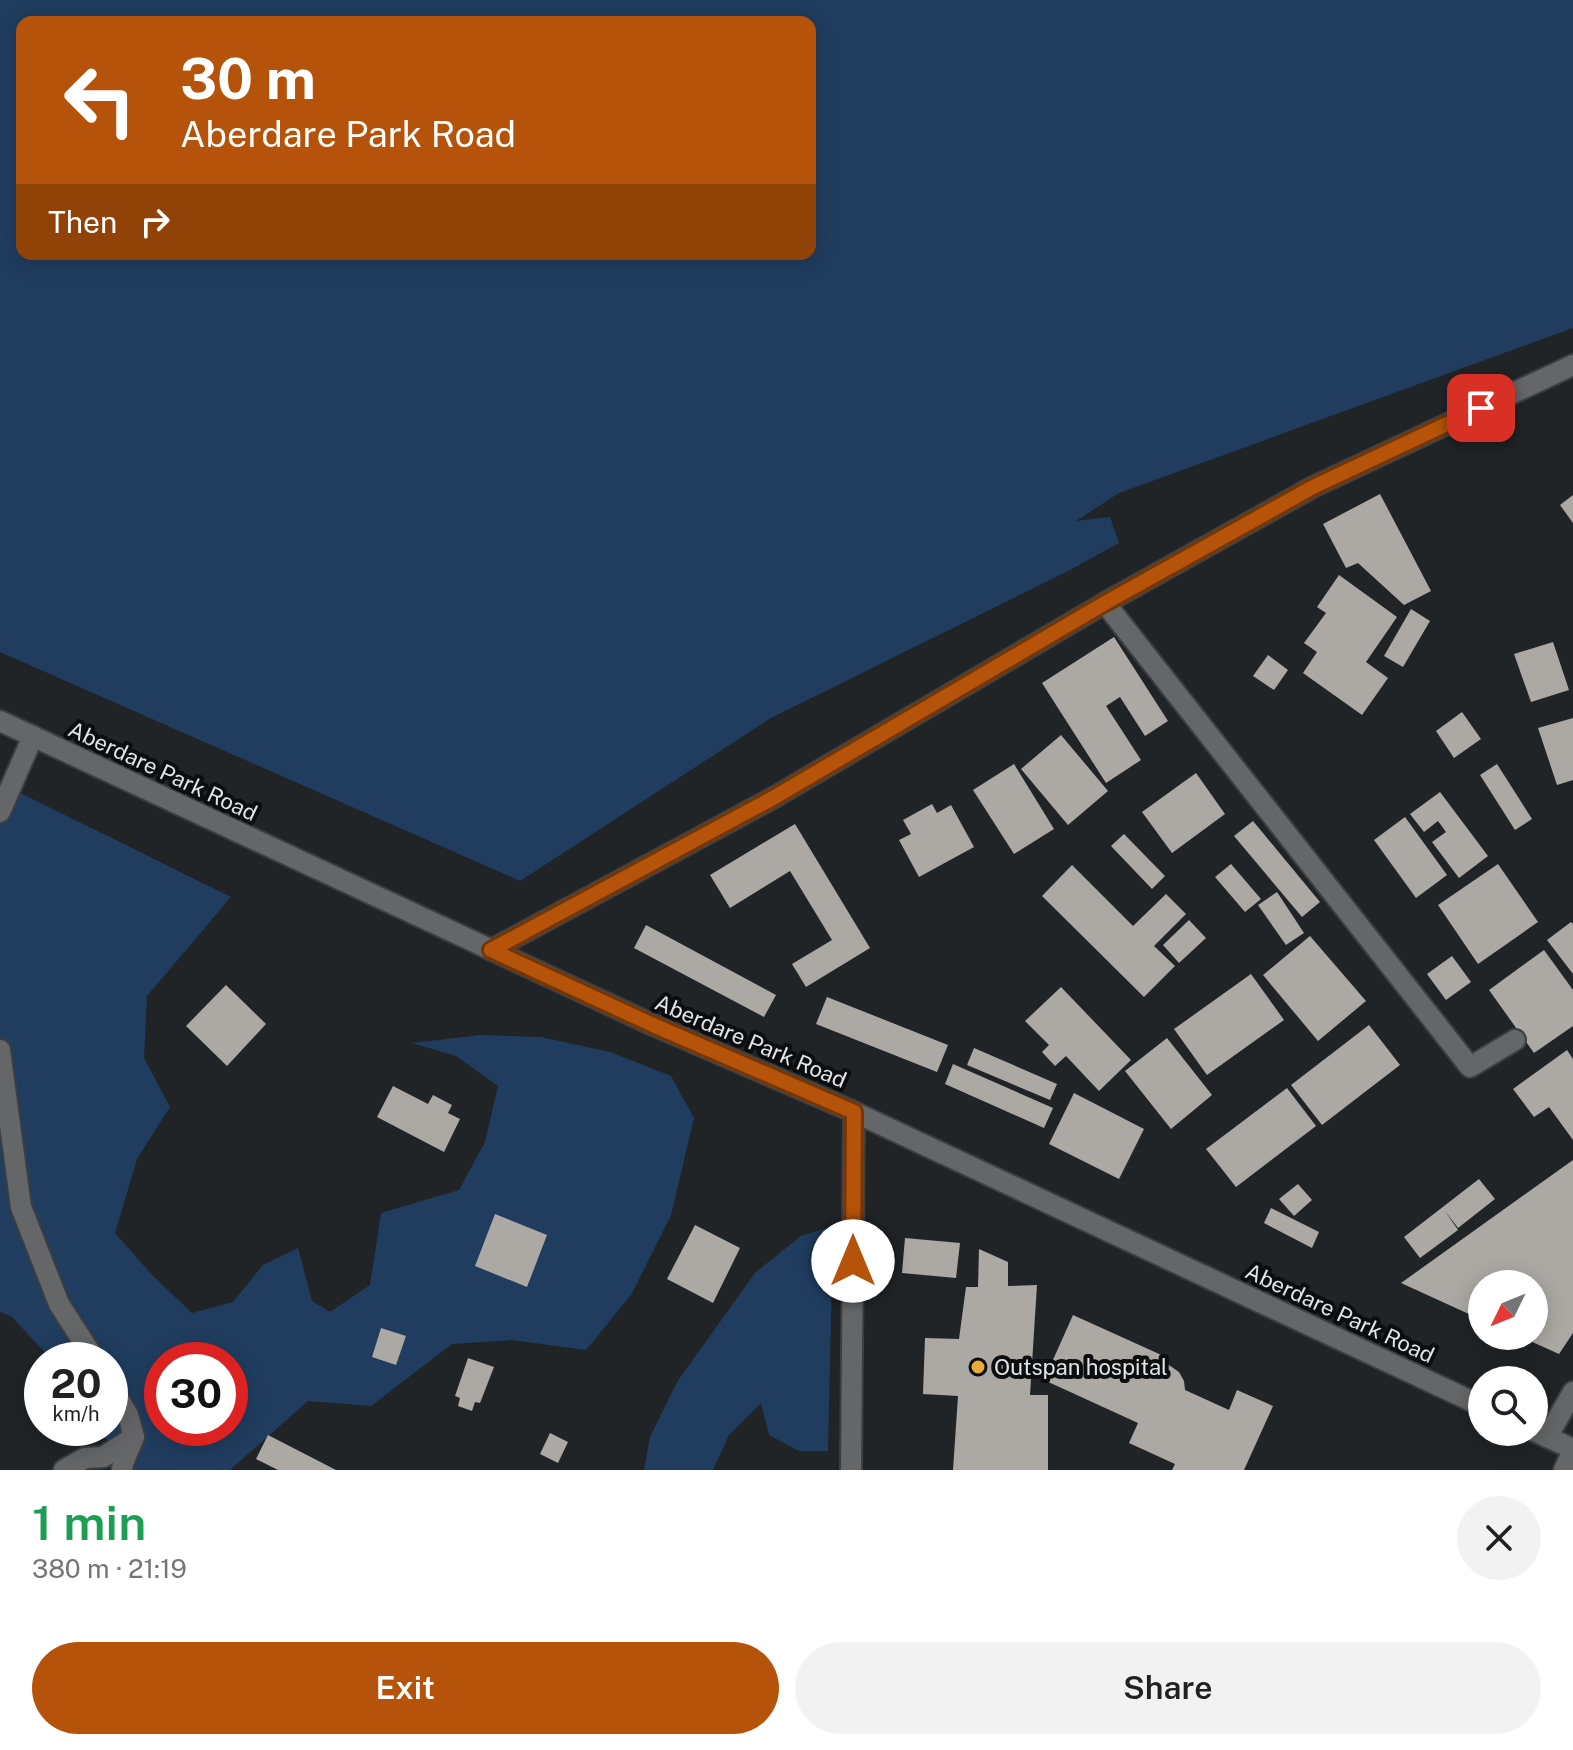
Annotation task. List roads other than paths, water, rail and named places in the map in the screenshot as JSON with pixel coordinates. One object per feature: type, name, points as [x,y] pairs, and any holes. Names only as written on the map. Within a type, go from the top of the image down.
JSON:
[{"type":"street","points":[[491,950],[773,798],[1105,603],[1313,487],[1573,365]]},
{"type":"street","points":[[1105,603],[1470,1067],[1515,1040]]},
{"type":"street","name":"Aberdare Park Road","points":[[0,721],[653,1025],[854,1112],[1468,1399]]},
{"type":"street","points":[[0,812],[33,736]]},
{"type":"street","points":[[0,1050],[21,1207],[59,1304],[83,1342]]},
{"type":"street","points":[[851,1470],[854,1112]]},
{"type":"street","points":[[1548,1424],[1573,1392]]},
{"type":"street","points":[[122,1470],[134,1437],[128,1415]]},
{"type":"street","points":[[64,1470],[85,1458],[103,1457],[134,1437]]},
{"type":"street","points":[[1548,1438],[1573,1449],[1564,1470]]},
{"type":"place","name":"Outspan hospital","points":[[978,1367]]}]
